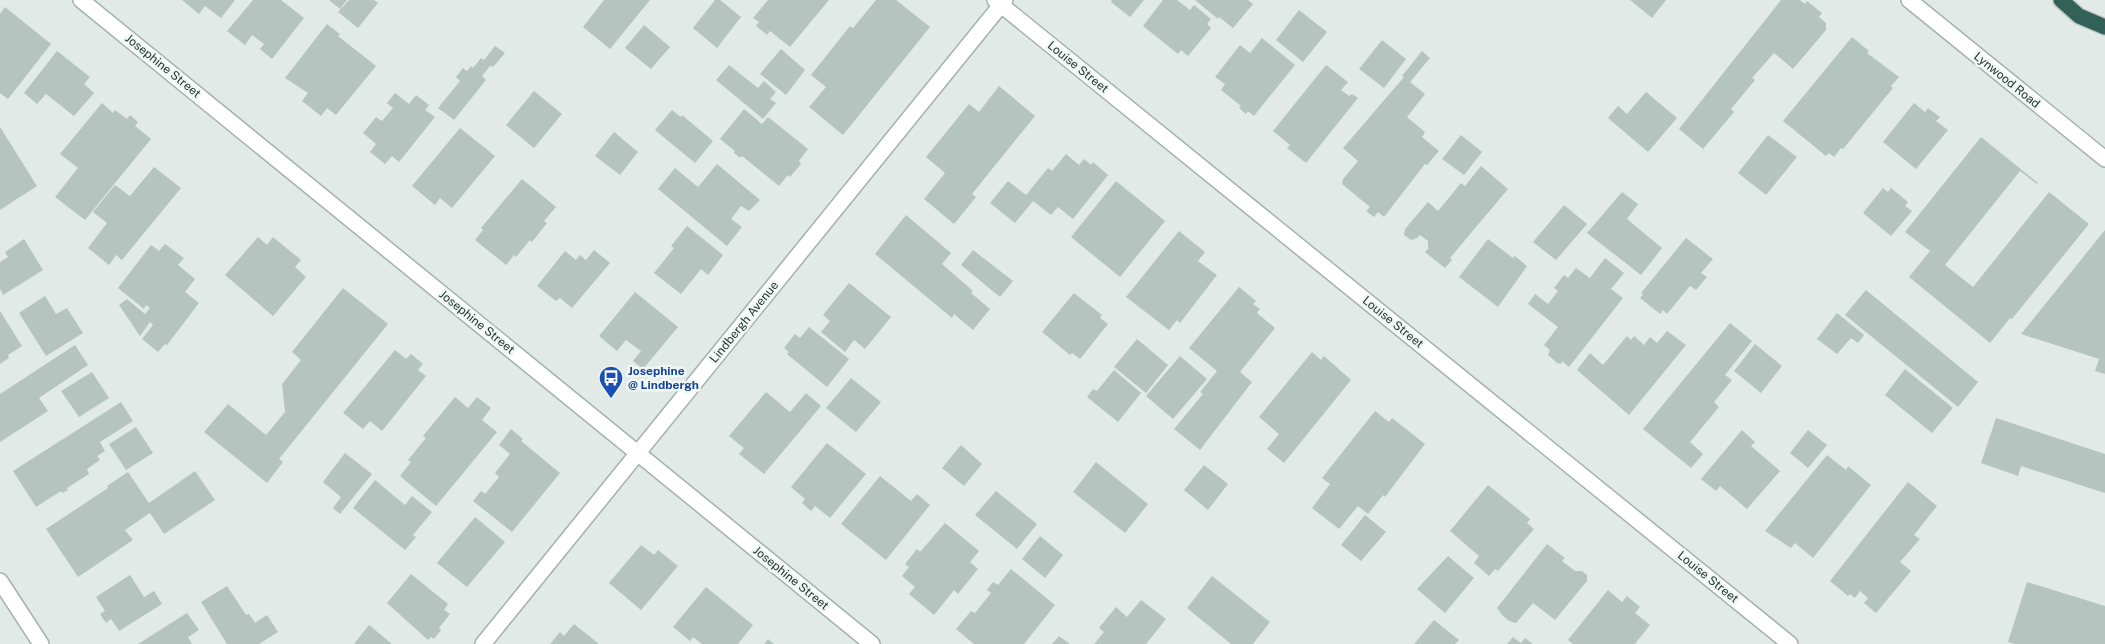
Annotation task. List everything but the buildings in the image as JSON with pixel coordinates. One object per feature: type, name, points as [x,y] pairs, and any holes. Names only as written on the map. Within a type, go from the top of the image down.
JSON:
[{"type":"highway","points":[[2061,0],[2079,16],[2105,27]]},
{"type":"street","name":"Josephine Street","points":[[81,0],[872,644]]},
{"type":"street","name":"Lynwood Road","points":[[1909,0],[2105,160]]},
{"type":"street","name":"Lindbergh Avenue","points":[[483,644],[1001,2]]},
{"type":"street","name":"Louise Street","points":[[1001,2],[1790,644]]},
{"type":"street","points":[[0,580],[41,644]]},
{"type":"place","name":"Josephine @ Lindbergh","points":[[611,399]]}]
